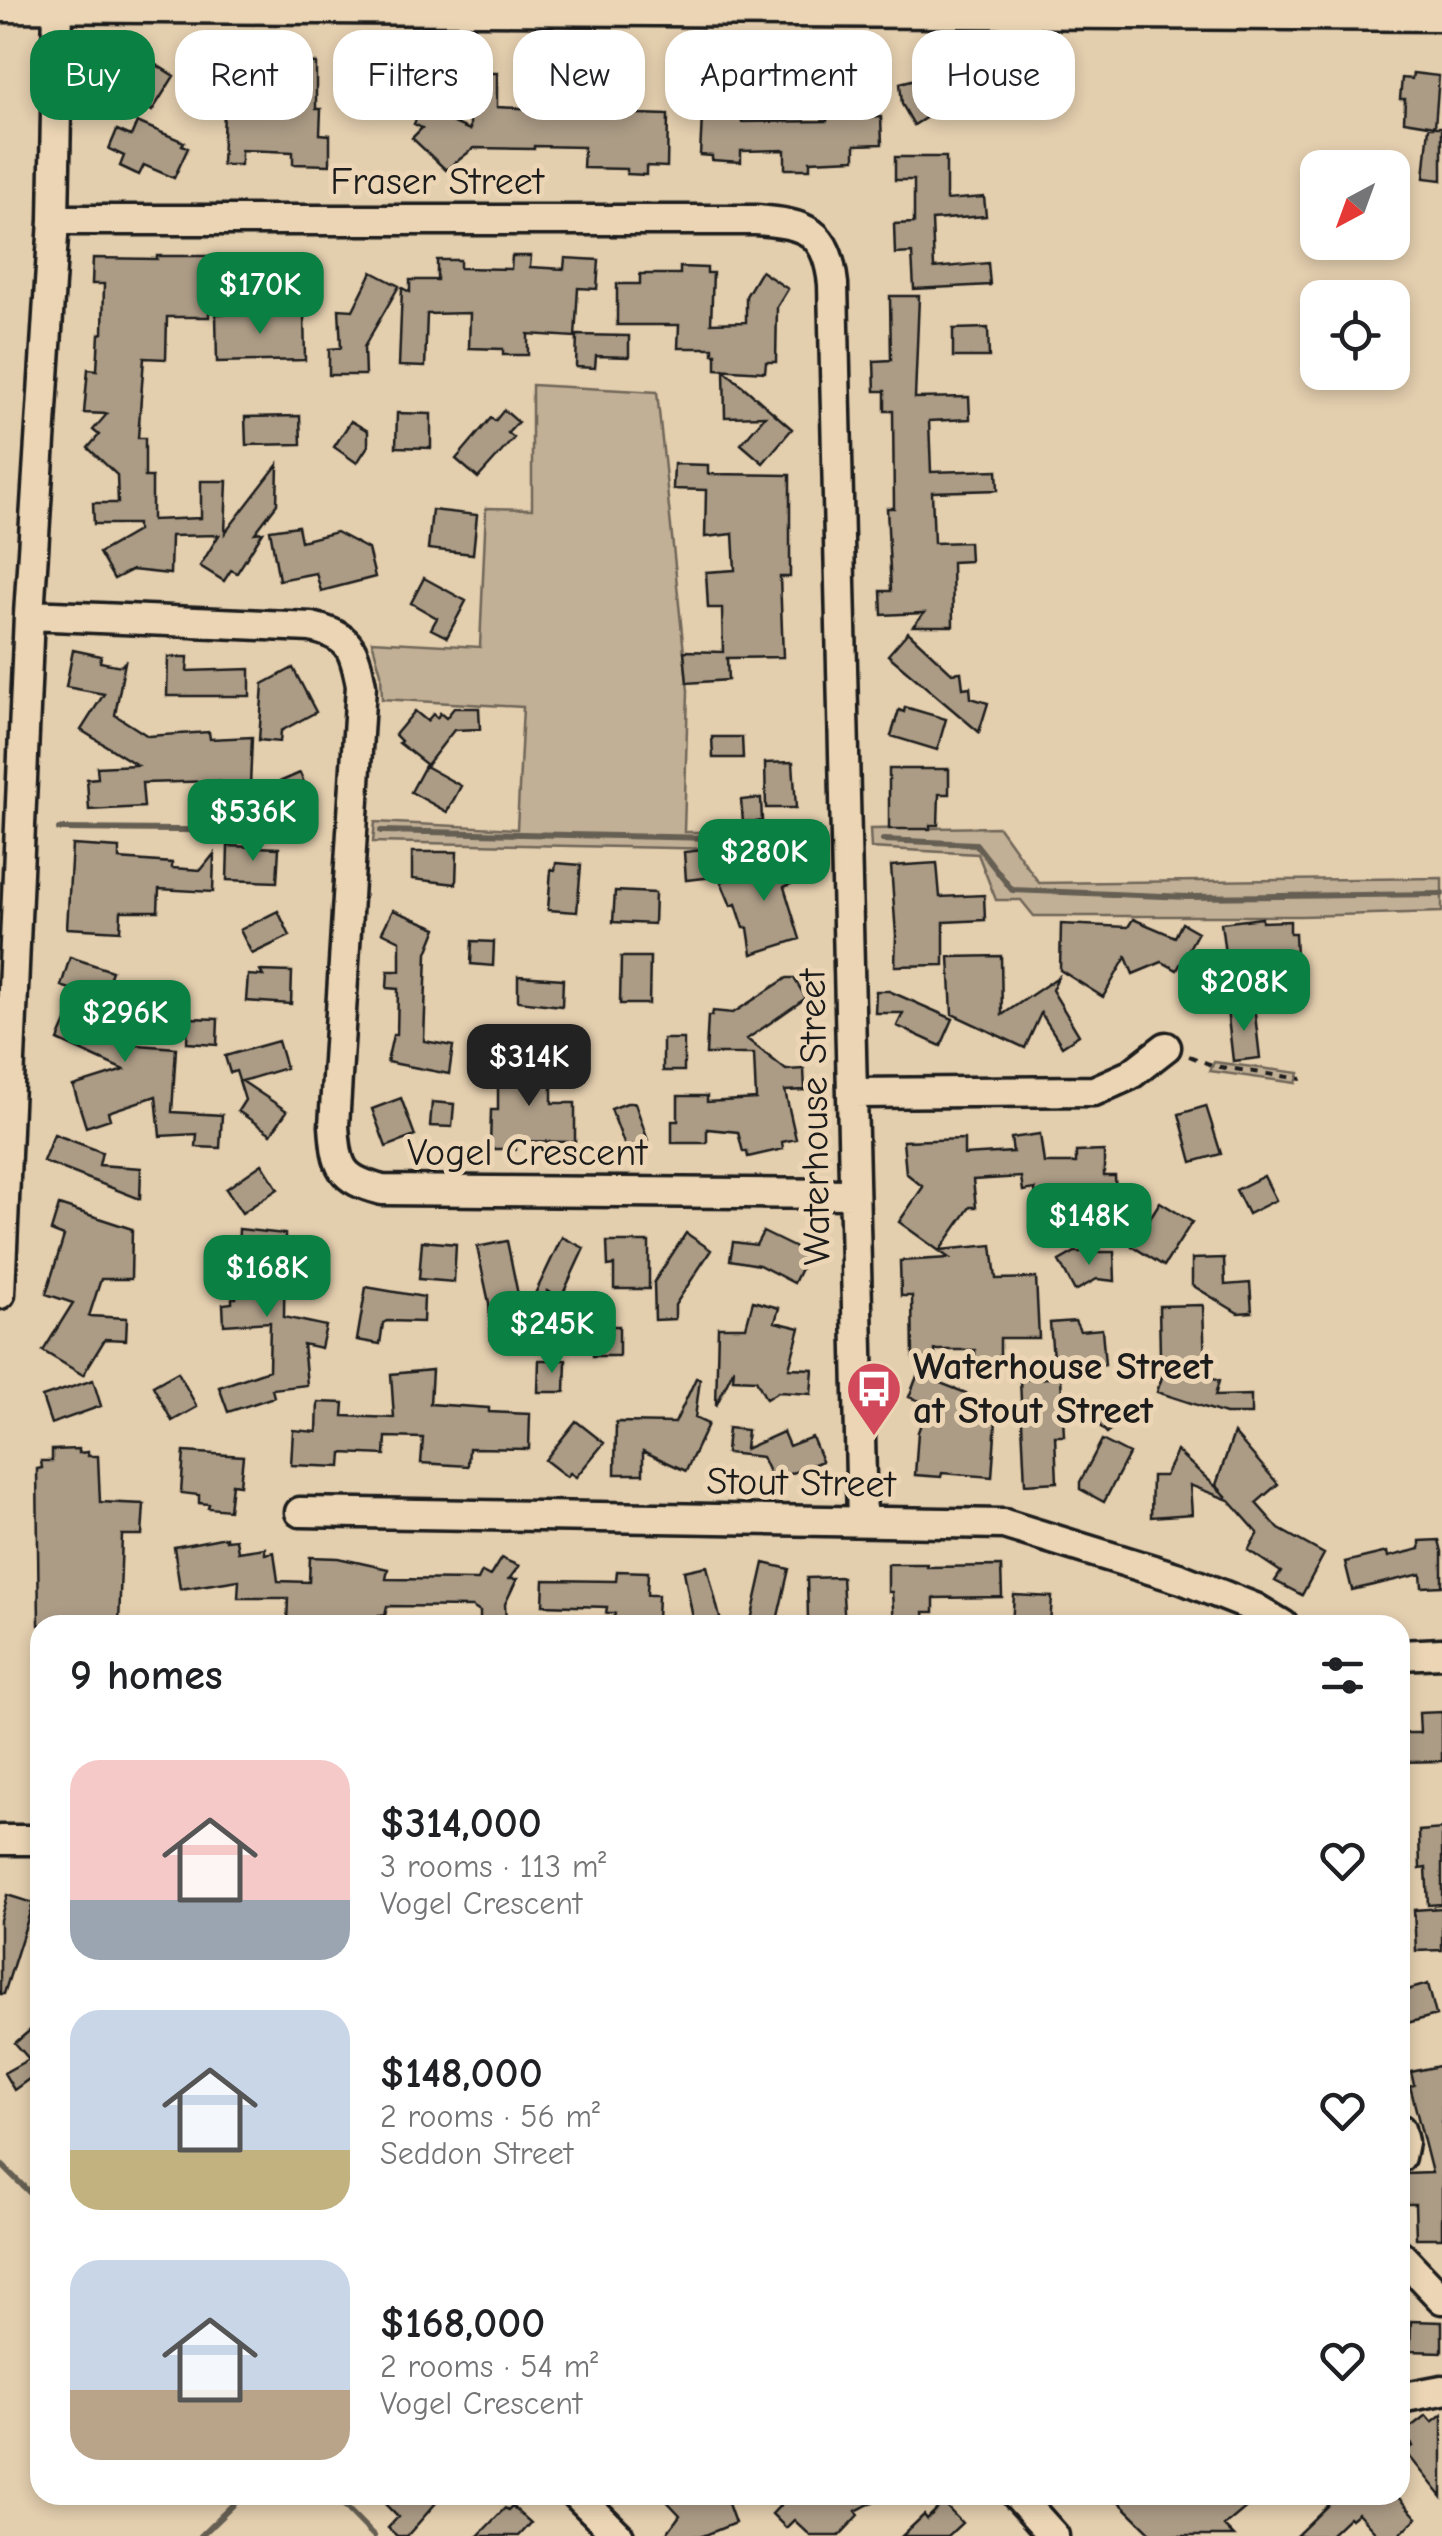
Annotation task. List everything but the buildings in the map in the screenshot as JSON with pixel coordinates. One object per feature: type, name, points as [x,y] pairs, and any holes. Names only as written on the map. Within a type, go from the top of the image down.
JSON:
[{"type":"main road","points":[[0,2],[1442,11]]},
{"type":"street","points":[[0,1294],[28,614],[54,220],[58,4]]},
{"type":"street","name":"Fraser Street","points":[[54,220],[756,220],[790,222],[817,235]]},
{"type":"street","name":"Waterhouse Street","points":[[817,235],[830,257],[833,284],[862,1521]]},
{"type":"street","name":"Vogel Crescent","points":[[28,614],[311,627],[335,632],[355,652],[361,685],[334,1126],[337,1162],[354,1182],[382,1190],[854,1194]]},
{"type":"street","points":[[853,1093],[1094,1091],[1130,1075],[1166,1046]]},
{"type":"street","name":"Stout Street","points":[[300,1512],[1004,1524],[1182,1579],[1267,1615]]},
{"type":"street","points":[[1410,1655],[1442,1653]]},
{"type":"street","points":[[0,1840],[30,1840]]},
{"type":"street","points":[[1410,2266],[1442,2299]]},
{"type":"street","points":[[1410,2396],[1442,2390]]},
{"type":"street","points":[[587,2505],[619,2536]]},
{"type":"street","points":[[1026,2505],[1054,2536]]},
{"type":"path","points":[[1166,1046],[1214,1066],[1302,1079]]},
{"type":"shaded area","points":[[532,385],[657,392],[688,691],[684,832],[823,832],[821,851],[373,842],[375,822],[517,829],[523,707],[382,699],[381,673],[372,641],[480,647],[486,508],[532,509]]},
{"type":"shaded area","points":[[999,827],[1039,883],[1442,878],[1442,912],[1034,916],[1021,900],[996,900],[978,854],[871,848],[870,829]]},
{"type":"shaded area","points":[[1214,1062],[1299,1073],[1296,1083],[1210,1071]]},
{"type":"waterway","points":[[59,829],[313,831]]},
{"type":"waterway","points":[[381,831],[813,840]]},
{"type":"waterway","points":[[883,840],[976,844],[1012,890],[1188,897],[1442,894]]},
{"type":"waterway","points":[[0,2163],[30,2193]]},
{"type":"waterway","points":[[201,2536],[233,2505]]},
{"type":"waterway","points":[[344,2505],[374,2536]]},
{"type":"place","name":"Waterhouse Street at Stout Street","points":[[874,1438]]}]
